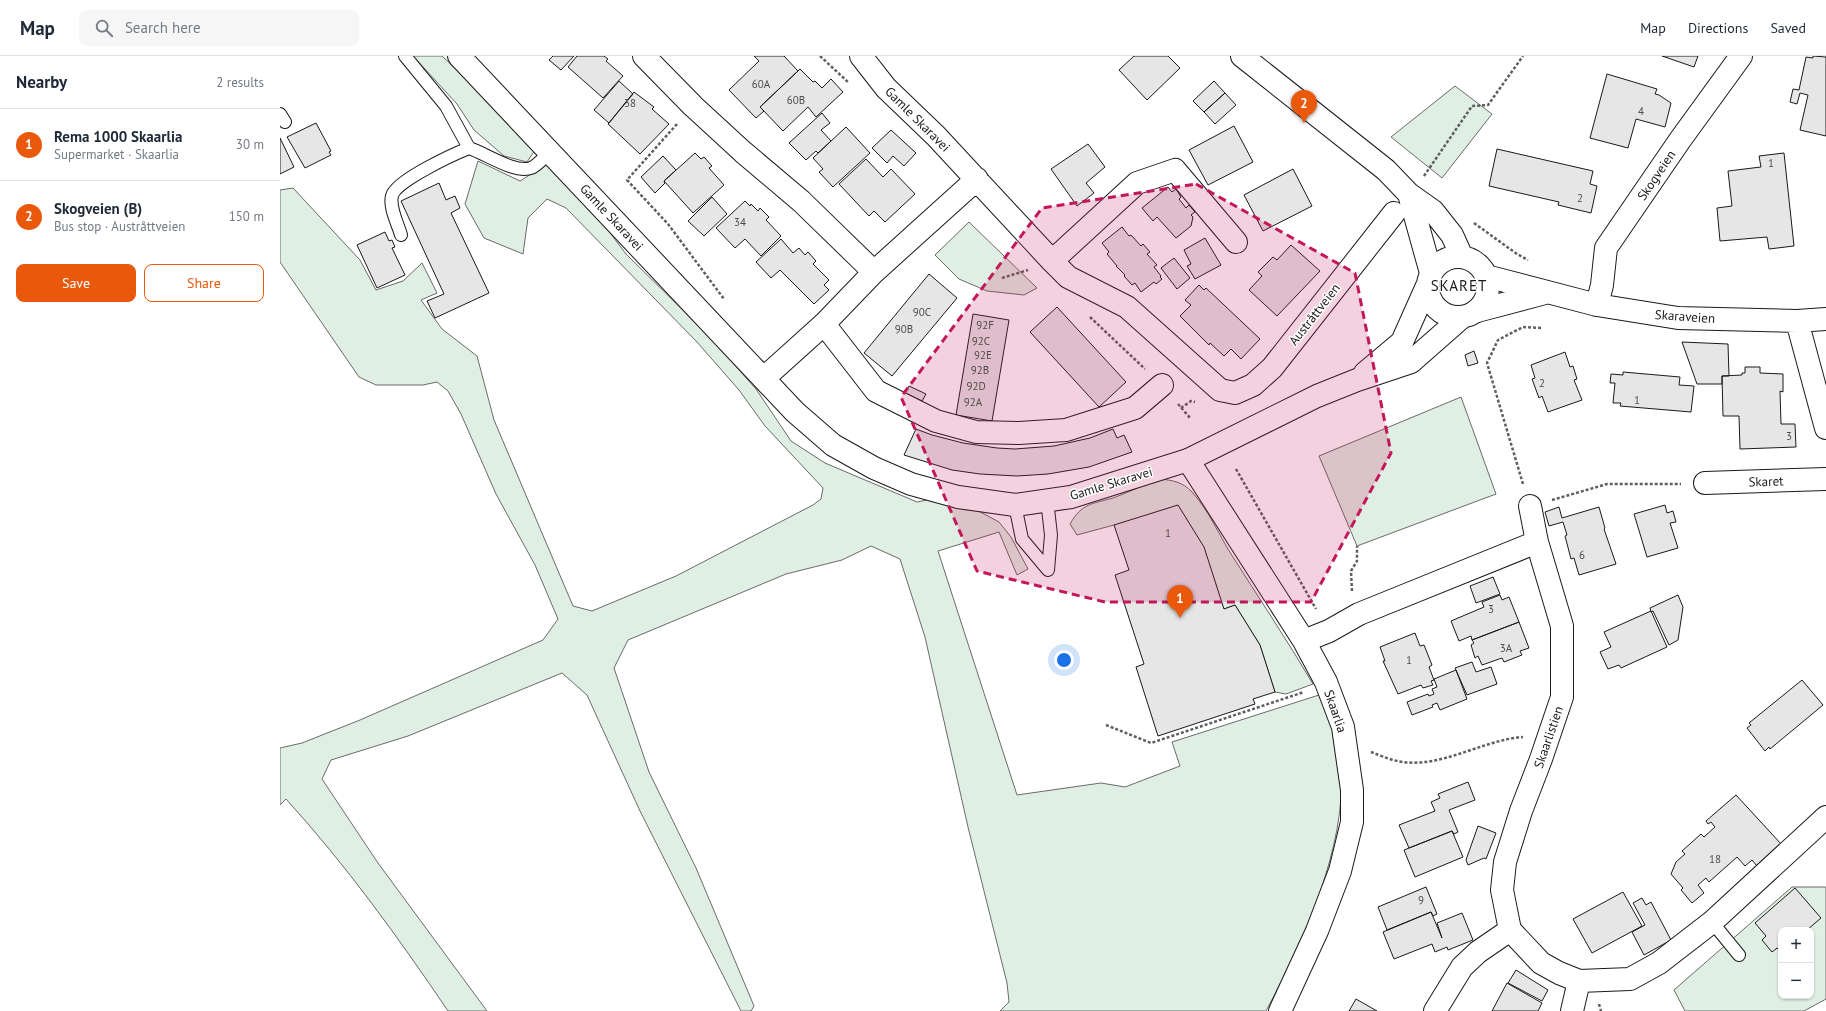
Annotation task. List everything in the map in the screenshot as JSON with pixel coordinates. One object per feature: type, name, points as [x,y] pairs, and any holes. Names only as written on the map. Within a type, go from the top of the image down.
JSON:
[{"type":"street","name":"Gamle Skaravei","points":[[459,56],[795,412],[833,445],[874,468],[910,484],[958,497],[1015,505],[1071,497],[1188,460],[1317,396],[1357,380],[1410,362],[1469,314]]},
{"type":"street","points":[[644,56],[693,106],[801,202],[874,272]]},
{"type":"street","name":"Gamle Skaravei","points":[[861,56],[886,88],[936,136],[1068,277],[1127,307],[1220,390]]},
{"type":"street","points":[[1242,56],[1386,170],[1416,186],[1452,235],[1462,257]]},
{"type":"street","name":"Skogveien","points":[[1597,305],[1602,285],[1606,248],[1680,140],[1741,56]]},
{"type":"street","points":[[1052,261],[1136,183],[1175,170],[1236,242]]},
{"type":"street","points":[[764,378],[824,324],[874,272],[977,179]]},
{"type":"street","points":[[1416,186],[1429,279],[1429,298],[1434,307],[1441,313],[1451,317],[1469,314],[1485,300],[1488,291],[1486,276],[1475,263],[1462,257],[1450,258],[1437,265],[1429,279]]},
{"type":"street","name":"Austråttveien","points":[[1220,390],[1235,394],[1253,385],[1272,368],[1394,213]]},
{"type":"street","name":"Skaraveien","points":[[1486,276],[1545,293],[1597,305],[1678,318],[1797,321],[1826,319]]},
{"type":"street","name":"Gamle Skaravei","points":[[1357,380],[1402,342],[1429,279]]},
{"type":"street","name":"Skaraveien","points":[[1469,314],[1545,293]]},
{"type":"street","points":[[1797,321],[1826,428]]},
{"type":"street","points":[[824,324],[876,391],[936,421],[976,432],[1019,433],[1066,430],[1135,408],[1162,385]]},
{"type":"street","name":"Skaarlia","points":[[1188,460],[1304,642],[1326,682],[1343,727],[1352,790],[1352,822],[1340,871],[1317,931],[1280,1011]]},
{"type":"street","name":"Skaret","points":[[1705,483],[1826,479]]},
{"type":"street","name":"Skaarlistien","points":[[1510,930],[1502,890],[1505,862],[1521,810],[1562,697],[1562,626],[1536,542],[1530,506]]},
{"type":"street","points":[[1304,642],[1329,631],[1359,614],[1536,542]]},
{"type":"street","points":[[1435,1011],[1462,968],[1478,952],[1510,930],[1540,963],[1559,973],[1580,981],[1630,979],[1659,963],[1712,922],[1826,817]]},
{"type":"street","points":[[1572,1011],[1580,981]]},
{"type":"lane","points":[[405,56],[446,106],[469,148],[503,163],[525,169],[531,168],[550,152]]},
{"type":"lane","points":[[401,235],[391,203],[392,195],[396,188],[449,156],[469,148]]},
{"type":"lane","points":[[1015,505],[1022,539],[1048,570],[1051,535],[1047,500]]},
{"type":"lane","points":[[1712,922],[1739,955]]},
{"type":"path","points":[[1416,186],[1472,106],[1488,106],[1523,56]]},
{"type":"path","points":[[693,106],[627,180],[668,224],[729,306]]},
{"type":"path","points":[[1468,218],[1529,261]]},
{"type":"path","points":[[1543,328],[1523,327],[1498,340],[1487,364],[1530,506],[1607,484],[1705,483]]},
{"type":"path","points":[[1357,546],[1357,561],[1351,571],[1350,582],[1359,614]]},
{"type":"path","points":[[1106,725],[1151,743],[1305,692]]},
{"type":"path","points":[[1371,752],[1397,761],[1416,762],[1446,757],[1482,745],[1516,737],[1549,734]]},
{"type":"highlighted area","points":[[1196,184],[1355,273],[1391,453],[1311,602],[1105,602],[977,571],[901,397],[1042,208]]},
{"type":"green space","points":[[413,56],[442,56],[493,103],[537,147],[527,162],[504,156],[474,130],[457,104]]},
{"type":"green space","points":[[1455,86],[1492,114],[1442,178],[1391,137]]},
{"type":"green space","points":[[478,161],[520,181],[547,164],[590,206],[626,254],[709,336],[756,389],[791,441],[825,463],[917,502],[927,500],[952,506],[973,508],[999,522],[1011,537],[1028,569],[1017,575],[999,532],[938,551],[1017,795],[1101,783],[1125,787],[1180,766],[1172,742],[1319,695],[1333,731],[1340,759],[1341,798],[1337,829],[1330,861],[1308,925],[1266,1011],[1000,1011],[1009,1002],[1007,983],[968,827],[925,637],[900,559],[871,546],[842,560],[786,574],[628,640],[614,668],[649,772],[696,868],[754,1006],[751,1011],[741,1011],[640,811],[587,695],[562,673],[408,736],[331,760],[322,779],[378,863],[487,1011],[448,1011],[391,929],[330,850],[286,799],[280,805],[280,748],[302,743],[360,720],[543,640],[558,619],[535,565],[496,494],[461,414],[448,391],[437,382],[423,385],[376,385],[359,377],[280,262],[280,190],[293,188],[360,260],[376,290],[403,281],[422,263],[437,293],[421,300],[442,329],[477,356],[494,420],[573,606],[592,611],[676,576],[813,505],[821,499],[823,488],[765,426],[739,390],[697,342],[566,208],[547,199],[528,218],[523,254],[484,238],[465,204]]},
{"type":"green space","points":[[969,222],[1037,288],[1024,295],[987,291],[959,279],[935,255]]},
{"type":"green space","points":[[1461,397],[1496,494],[1357,546],[1319,456]]},
{"type":"green space","points":[[1159,479],[1181,484],[1189,489],[1198,499],[1313,684],[1286,694],[1275,692],[1260,645],[1235,605],[1224,609],[1114,525],[1077,535],[1070,524],[1074,517],[1088,505],[1113,498]]},
{"type":"green space","points":[[1792,887],[1826,887],[1826,999],[1804,1011],[1685,1011],[1674,990]]},
{"type":"building","points":[[553,56],[574,56],[561,70],[549,60]]},
{"type":"building","points":[[577,56],[604,56],[608,59],[606,61],[623,76],[603,98],[568,67]]},
{"type":"building","points":[[754,56],[784,56],[798,71],[760,107],[764,111],[756,118],[729,90],[759,61]]},
{"type":"building","points":[[1134,56],[1168,56],[1180,68],[1147,100],[1119,70]]},
{"type":"building","points":[[1662,56],[1698,56],[1694,67]]},
{"type":"building","points":[[1813,56],[1826,57],[1826,136],[1800,130],[1808,95],[1800,93],[1797,104],[1790,102],[1793,89],[1799,90],[1806,57],[1813,58]]},
{"type":"building","points":[[800,69],[813,82],[815,81],[822,88],[831,79],[843,92],[816,117],[808,107],[783,131],[760,107]]},
{"type":"building","points":[[1607,74],[1657,89],[1655,94],[1671,103],[1665,127],[1636,119],[1628,148],[1590,138]]},
{"type":"building","points":[[619,81],[633,94],[609,123],[594,110]]},
{"type":"building","points":[[1214,81],[1225,93],[1204,112],[1193,101]]},
{"type":"building","points":[[634,92],[654,107],[652,109],[669,124],[640,154],[608,124]]},
{"type":"building","points":[[1225,93],[1236,105],[1215,124],[1204,112]]},
{"type":"building","points":[[822,113],[830,123],[821,130],[831,141],[818,153],[816,151],[806,160],[789,143]]},
{"type":"building","points":[[316,123],[331,151],[329,152],[331,155],[305,168],[287,137]]},
{"type":"building","points":[[1234,126],[1253,162],[1208,185],[1189,150]]},
{"type":"building","points":[[846,127],[870,153],[833,187],[819,172],[823,169],[813,158]]},
{"type":"building","points":[[891,130],[916,153],[904,166],[893,156],[887,163],[872,148]]},
{"type":"building","points":[[280,138],[294,167],[280,174]]},
{"type":"building","points":[[1088,144],[1105,167],[1086,183],[1094,193],[1077,206],[1051,169]]},
{"type":"building","points":[[1497,149],[1593,171],[1590,184],[1597,186],[1591,213],[1558,205],[1559,202],[1489,186]]},
{"type":"building","points":[[695,153],[701,159],[704,157],[712,166],[709,168],[724,185],[693,213],[664,181]]},
{"type":"building","points":[[1784,153],[1794,246],[1769,249],[1767,237],[1720,241],[1717,208],[1732,206],[1728,171],[1761,167],[1759,156]]},
{"type":"building","points":[[663,156],[676,170],[664,181],[665,183],[655,193],[641,177]]},
{"type":"building","points":[[866,159],[883,177],[891,169],[915,194],[885,222],[874,211],[869,216],[839,184]]},
{"type":"building","points":[[1293,169],[1312,206],[1263,231],[1244,195]]},
{"type":"building","points":[[439,183],[446,200],[455,196],[460,208],[451,213],[489,293],[435,318],[427,301],[444,294],[401,201]]},
{"type":"building","points":[[1168,187],[1172,192],[1176,189],[1181,197],[1179,199],[1186,208],[1189,205],[1195,212],[1191,215],[1193,217],[1191,226],[1176,238],[1157,217],[1153,221],[1142,208]]},
{"type":"building","points":[[712,197],[727,214],[704,236],[688,221]]},
{"type":"building","points":[[745,201],[750,206],[751,204],[758,211],[760,208],[769,217],[766,220],[781,236],[761,256],[745,239],[735,248],[716,228]]},
{"type":"building","points":[[1122,227],[1129,236],[1131,235],[1141,246],[1143,244],[1150,252],[1147,254],[1157,265],[1154,267],[1162,279],[1156,284],[1154,282],[1141,292],[1135,283],[1132,285],[1116,266],[1107,254],[1109,252],[1102,243]]},
{"type":"building","points":[[385,232],[389,241],[392,240],[395,247],[392,248],[405,275],[377,288],[357,245]]},
{"type":"building","points":[[1205,238],[1221,265],[1195,279],[1187,266],[1191,264],[1184,250]]},
{"type":"building","points":[[781,239],[793,253],[799,248],[805,255],[808,252],[816,261],[813,264],[829,280],[824,285],[829,290],[814,304],[780,270],[771,278],[756,262]]},
{"type":"building","points":[[1291,245],[1320,271],[1277,316],[1249,290],[1262,276],[1258,272],[1273,257],[1277,260]]},
{"type":"building","points":[[1174,258],[1190,278],[1177,289],[1161,268]]},
{"type":"building","points":[[929,274],[957,298],[892,376],[864,353]]},
{"type":"building","points":[[1199,285],[1204,290],[1206,288],[1260,339],[1241,359],[1231,349],[1224,356],[1210,343],[1209,345],[1180,316],[1191,305],[1185,300]]},
{"type":"building","points":[[1057,307],[1126,382],[1099,407],[1030,332]]},
{"type":"building","points":[[973,314],[1009,320],[992,421],[956,415]]},
{"type":"building","points":[[1682,342],[1728,344],[1729,376],[1722,376],[1722,384],[1697,384]]},
{"type":"building","points":[[1474,351],[1478,363],[1468,366],[1465,355]]},
{"type":"building","points":[[1565,352],[1570,367],[1573,366],[1577,379],[1574,380],[1582,400],[1548,412],[1542,396],[1539,398],[1532,379],[1535,378],[1531,365]]},
{"type":"building","points":[[1745,367],[1760,367],[1760,373],[1783,374],[1783,392],[1780,391],[1781,424],[1795,424],[1796,447],[1740,449],[1739,416],[1723,416],[1722,376],[1742,375],[1742,373],[1745,373]]},
{"type":"building","points":[[1623,372],[1680,377],[1679,385],[1694,386],[1691,412],[1620,406],[1621,403],[1613,403],[1615,383],[1610,383],[1611,374],[1623,375]]},
{"type":"building","points":[[909,386],[926,394],[922,401],[905,393]]},
{"type":"building","points":[[916,429],[963,443],[1015,449],[1054,446],[1090,438],[1113,429],[1117,438],[1124,435],[1132,452],[1089,467],[1048,474],[1017,476],[980,474],[952,470],[904,455]]},
{"type":"building","points":[[1178,505],[1204,547],[1224,609],[1235,605],[1260,645],[1275,692],[1253,699],[1255,704],[1158,736],[1136,667],[1144,664],[1115,575],[1129,570],[1114,525]]},
{"type":"building","points":[[1665,505],[1667,513],[1673,511],[1676,522],[1670,523],[1678,548],[1647,557],[1634,514]]},
{"type":"building","points":[[1559,507],[1562,518],[1599,507],[1604,529],[1616,564],[1579,575],[1574,558],[1571,559],[1563,522],[1549,526],[1545,512]]},
{"type":"building","points":[[1493,577],[1500,594],[1476,603],[1470,586]]},
{"type":"building","points":[[1500,595],[1502,600],[1509,597],[1519,622],[1472,640],[1471,636],[1459,641],[1451,621],[1484,607],[1482,602]]},
{"type":"building","points":[[1678,595],[1683,607],[1678,640],[1669,645],[1653,611],[1651,612],[1650,608]]},
{"type":"building","points":[[1651,611],[1667,647],[1621,668],[1619,665],[1608,669],[1600,652],[1611,647],[1604,632]]},
{"type":"building","points":[[1519,622],[1529,648],[1520,651],[1522,655],[1504,662],[1502,658],[1482,665],[1478,656],[1475,658],[1471,645],[1474,643],[1472,640]]},
{"type":"building","points":[[1415,633],[1420,646],[1424,645],[1432,665],[1429,667],[1434,680],[1431,681],[1433,685],[1423,688],[1421,685],[1398,694],[1383,661],[1385,661],[1380,647]]},
{"type":"building","points":[[1472,662],[1476,672],[1491,667],[1497,684],[1467,695],[1455,668]]},
{"type":"building","points":[[1456,670],[1467,699],[1440,710],[1437,703],[1432,705],[1433,707],[1412,715],[1407,702],[1428,694],[1429,696],[1434,694],[1432,689],[1437,687],[1434,679]]},
{"type":"building","points":[[1802,680],[1823,705],[1770,749],[1769,747],[1765,751],[1747,728],[1751,725],[1749,723]]},
{"type":"building","points":[[1468,782],[1475,800],[1449,810],[1458,832],[1454,834],[1452,831],[1409,848],[1399,825],[1435,811],[1431,802],[1440,798],[1438,794]]},
{"type":"building","points":[[1736,795],[1782,845],[1757,866],[1752,860],[1745,866],[1737,857],[1709,882],[1706,878],[1698,885],[1704,893],[1692,903],[1681,890],[1683,888],[1671,874],[1676,862],[1685,854],[1682,851],[1701,834],[1704,837],[1715,827],[1711,822],[1708,824],[1706,821]]},
{"type":"building","points":[[1478,826],[1496,833],[1486,859],[1484,858],[1468,865],[1466,860]]},
{"type":"building","points":[[1452,831],[1463,857],[1415,877],[1404,850]]},
{"type":"building","points":[[1426,887],[1437,914],[1433,916],[1431,912],[1387,930],[1378,907]]},
{"type":"building","points":[[1795,888],[1821,918],[1810,927],[1778,927],[1778,949],[1777,948],[1772,952],[1762,940],[1766,936],[1755,923]]},
{"type":"building","points":[[1623,892],[1642,926],[1592,953],[1573,919]]},
{"type":"building","points":[[1642,898],[1646,905],[1651,902],[1671,940],[1644,955],[1632,932],[1645,925],[1633,903]]},
{"type":"building","points":[[1431,912],[1442,938],[1437,923],[1462,913],[1473,940],[1448,950],[1447,947],[1435,952],[1432,944],[1394,959],[1383,932]]},
{"type":"building","points":[[1516,970],[1548,990],[1542,1001],[1508,983]]},
{"type":"building","points":[[1507,983],[1542,1003],[1538,1011],[1492,1011]]},
{"type":"building","points":[[1356,999],[1377,1011],[1349,1011]]},
{"type":"place","name":"Skogveien (B)","points":[[1304,123]]},
{"type":"place","name":"Rema 1000 Skaarlia","points":[[1180,618]]},
{"type":"district","name":"SKARET","points":[[1459,286]]}]
